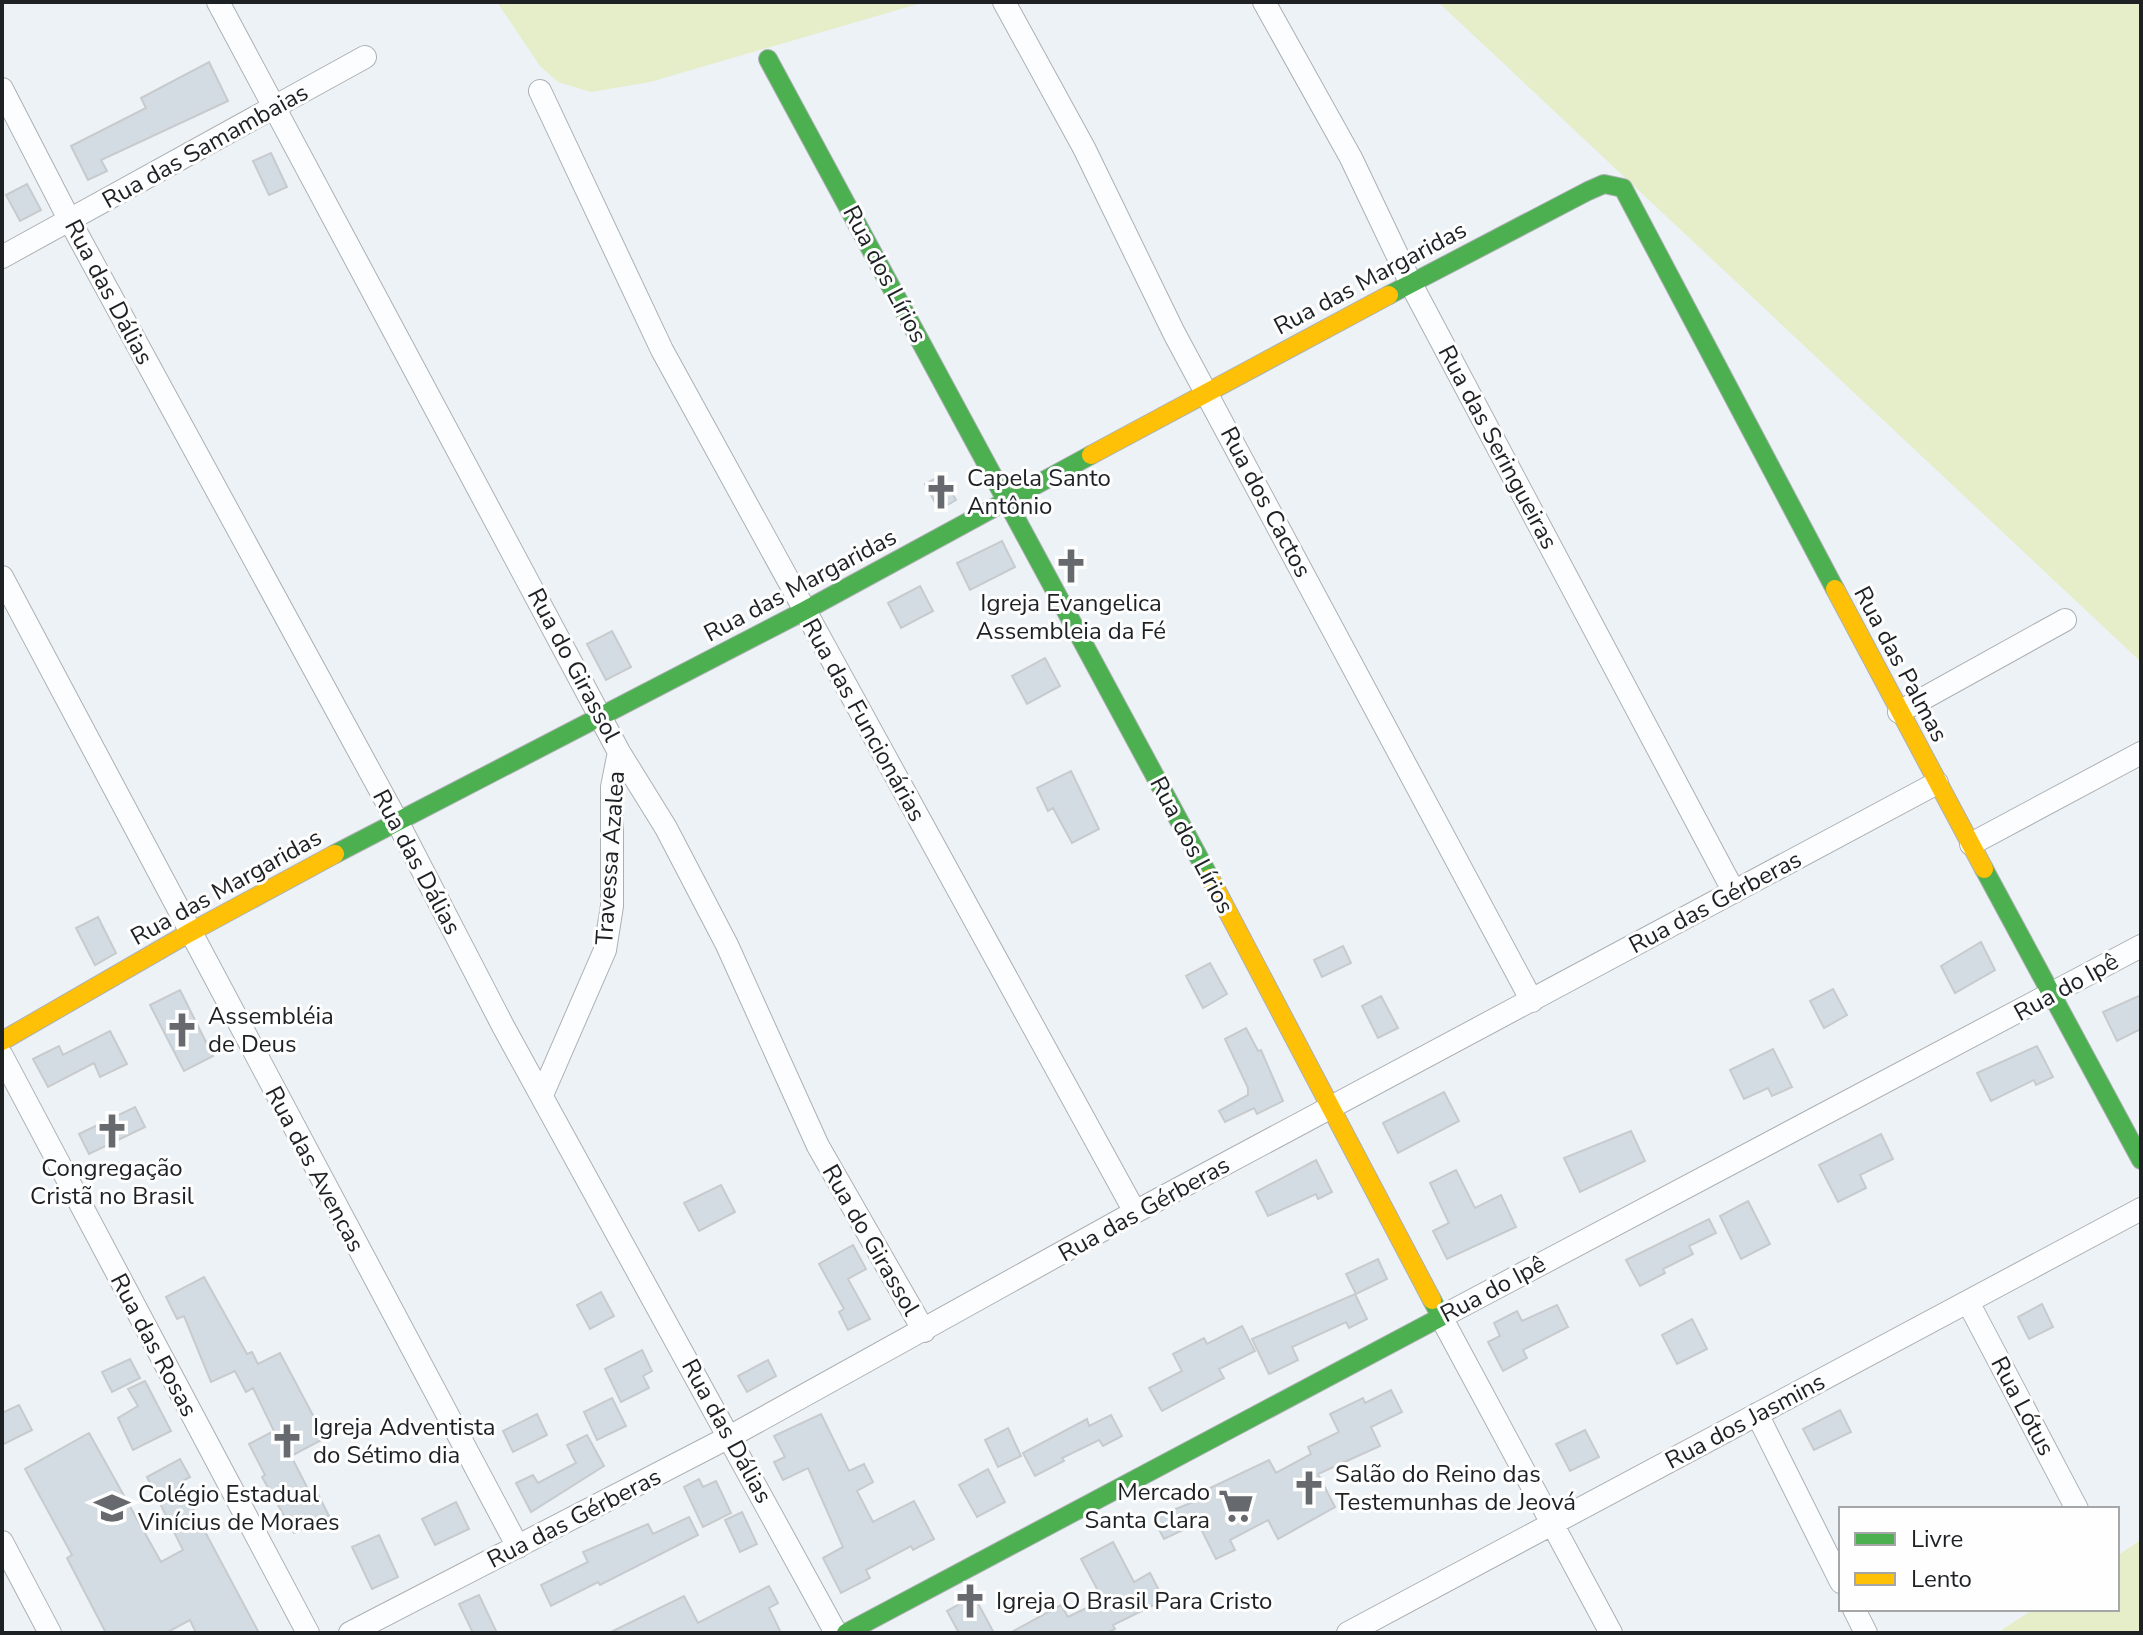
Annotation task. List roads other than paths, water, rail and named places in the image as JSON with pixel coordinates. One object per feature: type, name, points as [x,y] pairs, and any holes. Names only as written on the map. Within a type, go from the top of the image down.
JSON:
[{"type":"street","name":"Rua do Girassol","points":[[218,2],[619,752],[672,840],[727,945],[818,1146],[924,1331]]},
{"type":"street","name":"Rua dos Cactos","points":[[1004,2],[1084,148],[1207,392],[1532,1001]]},
{"type":"street","name":"Rua das Seringueiras","points":[[1264,2],[1351,158],[1411,284],[1734,892]]},
{"type":"street","name":"Rua das Samambaias","points":[[2,257],[365,57]]},
{"type":"street","name":"Rua dos Lírios","points":[[768,59],[1333,1106],[1441,1317],[1611,1633]]},
{"type":"street","name":"Rua das Dálias","points":[[2,89],[70,221],[397,821],[542,1095],[836,1633]]},
{"type":"street","name":"Rua das Funcionárias","points":[[540,91],[662,350],[1135,1212]]},
{"type":"street","name":"Rua das Margaridas","points":[[2,1041],[189,933],[397,821],[804,611],[1411,284],[1588,191],[1604,184],[1623,188]]},
{"type":"street","name":"Rua das Palmas","points":[[1623,188],[1899,712],[2141,1160]]},
{"type":"street","name":"Rua das Avencas","points":[[2,577],[518,1547]]},
{"type":"street","points":[[1899,712],[2065,620]]},
{"type":"street","name":"Travessa Azalea","points":[[542,1095],[605,950],[612,906],[612,787],[619,752]]},
{"type":"street","points":[[1971,844],[2141,753]]},
{"type":"street","name":"Rua das Gérberas","points":[[350,1633],[731,1436],[1135,1212],[1937,783]]},
{"type":"street","name":"Rua do Ipê","points":[[846,1633],[2051,997],[2141,946]]},
{"type":"street","name":"Rua das Rosas","points":[[2,1056],[308,1633]]},
{"type":"street","name":"Rua dos Jasmins","points":[[1349,1633],[1551,1523],[1969,1304],[2141,1209]]},
{"type":"street","name":"Rua Lótus","points":[[1969,1304],[2076,1507]]},
{"type":"street","points":[[1757,1414],[1839,1578]]},
{"type":"street","points":[[2,1542],[50,1633]]},
{"type":"street","points":[[1855,1611],[1866,1633]]},
{"type":"place","name":"Capela Santo Antônio","points":[[941,492]]},
{"type":"place","name":"Igreja Evangelica Assembleia da Fé","points":[[1071,566]]},
{"type":"place","name":"Assembléia de Deus","points":[[182,1030]]},
{"type":"place","name":"Congregação Cristã no Brasil","points":[[112,1131]]},
{"type":"place","name":"Igreja Adventista do Sétimo dia","points":[[287,1441]]},
{"type":"place","name":"Salão do Reino das Testemunhas de Jeová","points":[[1309,1488]]},
{"type":"place","name":"Mercado Santa Clara","points":[[1236,1506]]},
{"type":"place","name":"Colégio Estadual Vinícius de Moraes","points":[[112,1508]]},
{"type":"place","name":"Igreja O Brasil Para Cristo","points":[[970,1601]]}]
